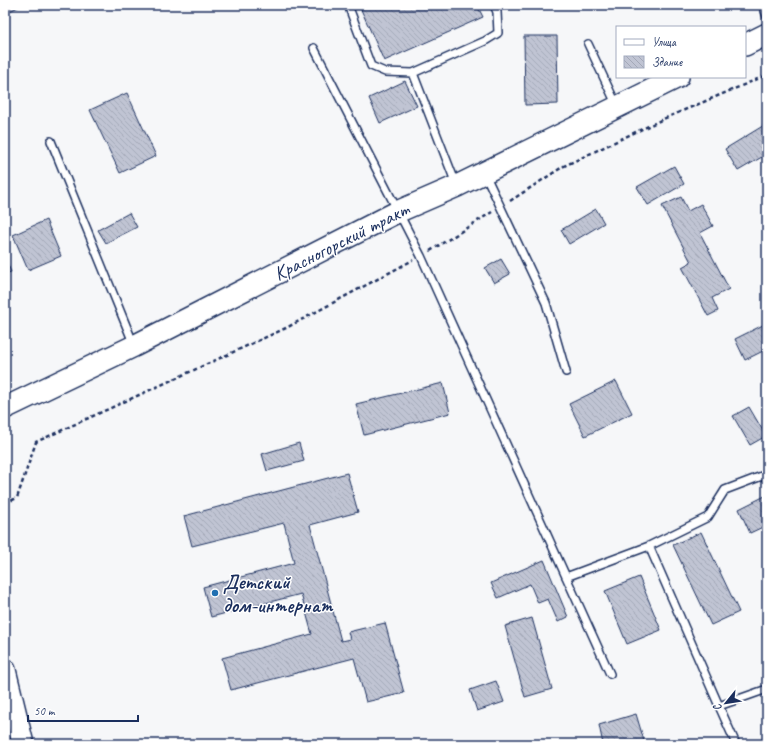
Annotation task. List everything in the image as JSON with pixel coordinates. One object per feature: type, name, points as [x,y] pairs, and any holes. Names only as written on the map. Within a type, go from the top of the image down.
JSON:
[{"type":"main road","points":[[746,44],[767,34]]},
{"type":"main road","name":"Красногорский тракт","points":[[5,408],[134,346],[397,212],[457,186],[676,78]]},
{"type":"main road","points":[[5,670],[23,744]]},
{"type":"lane","points":[[348,5],[372,66],[385,72],[413,73],[485,41],[498,33],[497,12],[494,5]]},
{"type":"lane","points":[[763,5],[767,17]]},
{"type":"lane","points":[[588,44],[617,107]]},
{"type":"lane","points":[[314,48],[397,212],[421,256],[610,674]]},
{"type":"lane","points":[[413,73],[457,186]]},
{"type":"lane","points":[[51,141],[134,346]]},
{"type":"lane","points":[[484,172],[546,304],[566,372]]},
{"type":"lane","points":[[566,577],[649,546],[708,517],[725,490],[767,474]]},
{"type":"lane","points":[[649,546],[736,744]]},
{"type":"lane","points":[[719,706],[767,689]]},
{"type":"path","points":[[5,503],[17,498],[36,442],[286,328],[421,256],[500,208],[564,166],[661,120],[767,75]]},
{"type":"building","points":[[8,5],[22,5],[10,11]]},
{"type":"building","points":[[359,5],[477,5],[483,17],[384,61]]},
{"type":"building","points":[[524,36],[557,36],[558,104],[525,105]]},
{"type":"building","points":[[405,81],[417,106],[380,123],[369,98]]},
{"type":"building","points":[[127,93],[156,156],[120,173],[90,110]]},
{"type":"building","points":[[766,124],[767,154],[738,171],[725,149]]},
{"type":"building","points":[[674,166],[684,184],[648,205],[637,187]]},
{"type":"building","points":[[681,197],[688,211],[701,204],[713,226],[700,233],[729,289],[712,298],[718,311],[708,316],[682,267],[691,262],[662,206]]},
{"type":"building","points":[[596,209],[604,223],[569,244],[561,230]]},
{"type":"building","points":[[129,213],[137,227],[106,243],[98,230]]},
{"type":"building","points":[[46,220],[61,256],[28,270],[13,235]]},
{"type":"building","points":[[5,258],[11,272],[5,274]]},
{"type":"building","points":[[501,259],[510,274],[494,283],[485,268]]},
{"type":"building","points":[[767,323],[767,349],[745,360],[735,339]]},
{"type":"building","points":[[616,381],[632,413],[585,436],[569,404]]},
{"type":"building","points":[[443,383],[450,413],[364,435],[356,404]]},
{"type":"building","points":[[749,407],[766,436],[750,445],[733,416]]},
{"type":"building","points":[[299,443],[304,461],[267,471],[262,454]]},
{"type":"building","points":[[347,473],[358,512],[310,525],[341,641],[350,639],[348,632],[385,623],[404,693],[366,702],[354,658],[231,690],[222,658],[312,634],[301,594],[211,617],[203,587],[294,563],[284,523],[192,546],[184,516]]},
{"type":"building","points":[[767,495],[767,525],[750,533],[739,509]]},
{"type":"building","points":[[701,532],[739,612],[711,625],[673,545]]},
{"type":"building","points":[[544,560],[568,617],[558,622],[548,599],[538,603],[530,584],[498,598],[491,583]]},
{"type":"building","points":[[639,577],[661,630],[627,644],[605,591]]},
{"type":"building","points":[[532,618],[552,689],[525,697],[505,626]]},
{"type":"building","points":[[496,681],[504,702],[477,711],[470,690]]},
{"type":"building","points":[[636,714],[645,744],[603,744],[599,725]]},
{"type":"railway","points":[[286,5],[289,10]]},
{"type":"place","name":"Детский дом-интернат","points":[[215,593]]}]
